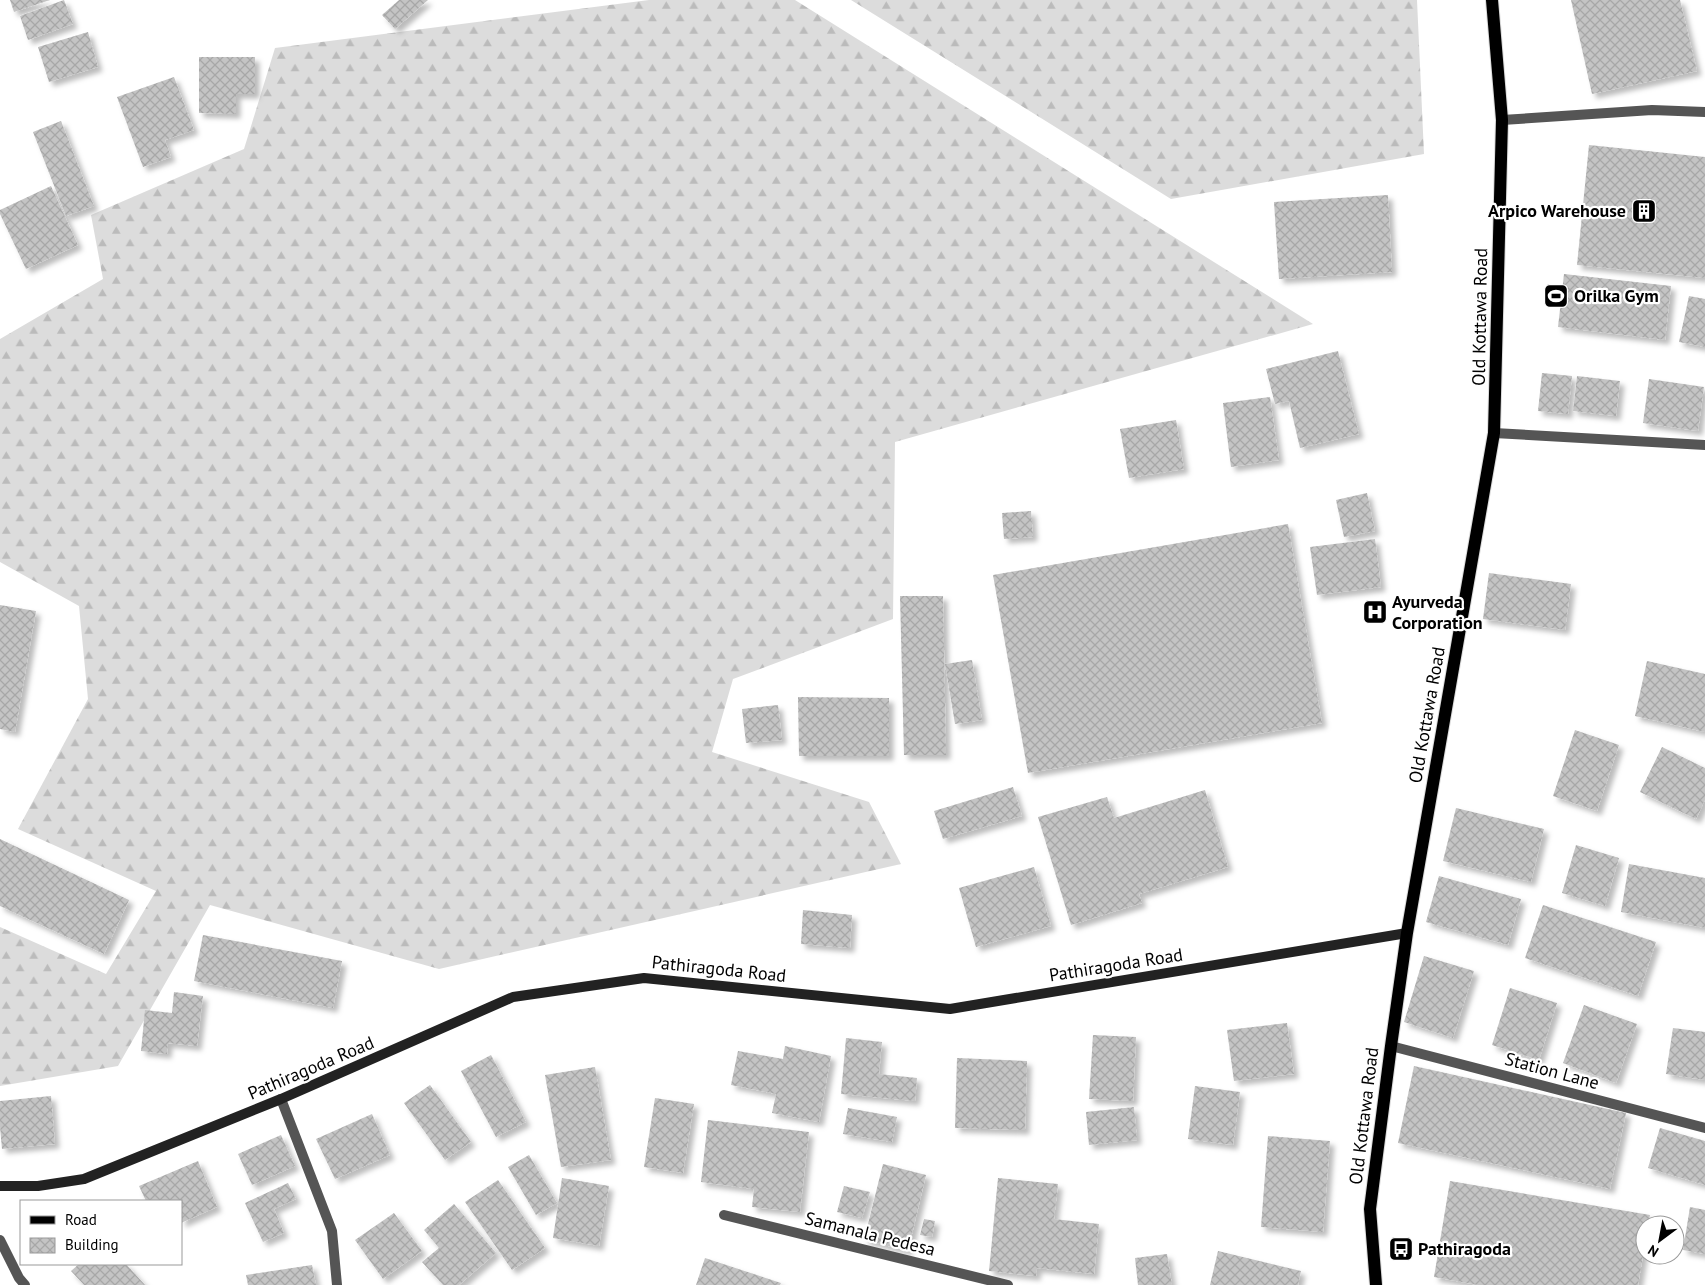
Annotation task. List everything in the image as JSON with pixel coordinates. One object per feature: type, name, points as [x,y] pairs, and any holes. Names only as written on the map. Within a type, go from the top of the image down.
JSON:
[{"type":"main road","name":"Old Kottawa Road","points":[[1376,1285],[1370,1209],[1391,1046],[1407,933],[1494,433],[1502,120],[1492,0]]},
{"type":"street","points":[[1502,120],[1652,110],[1705,112]]},
{"type":"street","points":[[1494,433],[1705,445]]},
{"type":"street","name":"Pathiragoda Road","points":[[0,1186],[38,1186],[84,1179],[281,1099],[513,998],[644,978],[950,1009],[1407,933]]},
{"type":"street","name":"Station Lane","points":[[1391,1046],[1705,1128]]},
{"type":"street","points":[[281,1099],[332,1230],[337,1285]]},
{"type":"street","name":"Samanala Pedesa","points":[[724,1215],[1008,1285]]},
{"type":"street","points":[[0,1240],[19,1278],[25,1285]]},
{"type":"green space","points":[[649,0],[795,0],[1313,324],[895,442],[893,619],[733,679],[712,752],[869,802],[901,864],[439,969],[210,905],[118,1066],[0,1086],[0,927],[106,974],[156,891],[18,829],[88,699],[79,606],[0,562],[0,339],[103,279],[91,215],[244,149],[275,48]]},
{"type":"green space","points":[[851,0],[1417,0],[1424,154],[1171,199]]},
{"type":"building","points":[[10,0],[50,0],[14,12]]},
{"type":"building","points":[[64,0],[73,24],[28,40],[20,16]]},
{"type":"building","points":[[399,0],[428,0],[395,29],[382,15]]},
{"type":"building","points":[[1571,0],[1680,0],[1697,71],[1592,94]]},
{"type":"building","points":[[88,32],[98,67],[49,82],[38,47]]},
{"type":"building","points":[[199,57],[255,57],[255,94],[236,94],[236,114],[199,113]]},
{"type":"building","points":[[174,77],[194,130],[165,140],[171,157],[143,167],[117,97]]},
{"type":"building","points":[[61,121],[94,206],[66,216],[33,132]]},
{"type":"building","name":"Arpico Warehouse","points":[[1589,145],[1705,157],[1705,278],[1577,265]]},
{"type":"building","points":[[51,186],[78,245],[26,269],[0,214],[0,210]]},
{"type":"building","points":[[1388,195],[1392,272],[1279,279],[1274,202]]},
{"type":"building","points":[[1564,274],[1671,286],[1665,340],[1558,327]]},
{"type":"building","points":[[1689,296],[1705,299],[1705,347],[1679,342]]},
{"type":"building","points":[[1338,351],[1359,434],[1300,448],[1289,401],[1275,404],[1266,369]]},
{"type":"building","points":[[1542,373],[1572,376],[1568,414],[1538,411]]},
{"type":"building","points":[[1577,376],[1620,381],[1616,416],[1573,411]]},
{"type":"building","points":[[1649,379],[1704,387],[1698,431],[1643,423]]},
{"type":"building","points":[[1270,397],[1279,460],[1231,467],[1223,403]]},
{"type":"building","points":[[1176,420],[1184,469],[1129,478],[1120,429]]},
{"type":"building","points":[[1367,493],[1375,531],[1344,537],[1336,500]]},
{"type":"building","points":[[1031,511],[1033,537],[1004,539],[1002,513]]},
{"type":"building","points":[[1288,524],[1322,723],[1028,773],[993,575]]},
{"type":"building","points":[[1375,539],[1381,587],[1317,595],[1310,547]]},
{"type":"building","points":[[1489,573],[1571,584],[1565,630],[1483,619]]},
{"type":"building","points":[[900,596],[943,596],[946,755],[904,755]]},
{"type":"building","points":[[0,605],[36,611],[15,732],[0,729]]},
{"type":"building","points":[[972,660],[982,720],[955,724],[945,664]]},
{"type":"building","points":[[1647,661],[1705,674],[1705,732],[1635,716]]},
{"type":"building","points":[[798,697],[889,698],[889,756],[799,756]]},
{"type":"building","points":[[778,705],[782,740],[746,743],[742,709]]},
{"type":"building","points":[[1575,730],[1619,745],[1597,811],[1553,796]]},
{"type":"building","points":[[1662,747],[1705,768],[1705,800],[1696,819],[1640,792]]},
{"type":"building","points":[[1013,787],[1022,816],[943,839],[934,811]]},
{"type":"building","points":[[1205,790],[1228,867],[1139,894],[1142,903],[1071,925],[1038,817],[1107,797],[1114,818]]},
{"type":"building","points":[[1456,808],[1544,829],[1531,882],[1443,861]]},
{"type":"building","points":[[0,839],[129,900],[104,954],[0,906]]},
{"type":"building","points":[[1576,845],[1619,858],[1605,906],[1562,893]]},
{"type":"building","points":[[1629,864],[1705,878],[1705,928],[1621,912]]},
{"type":"building","points":[[1034,867],[1051,926],[976,947],[959,888]]},
{"type":"building","points":[[1439,876],[1521,899],[1508,945],[1426,922]]},
{"type":"building","points":[[1543,905],[1656,942],[1638,996],[1525,958]]},
{"type":"building","points":[[803,910],[852,915],[850,948],[801,944]]},
{"type":"building","points":[[203,935],[342,961],[333,1008],[194,981]]},
{"type":"building","points":[[1424,956],[1474,971],[1453,1038],[1404,1022]]},
{"type":"building","points":[[1510,988],[1557,1003],[1539,1060],[1492,1045]]},
{"type":"building","points":[[174,992],[203,996],[197,1046],[168,1043],[167,1054],[141,1051],[145,1010],[172,1013]]},
{"type":"building","points":[[1584,1005],[1637,1024],[1616,1083],[1563,1063]]},
{"type":"building","points":[[1287,1023],[1294,1074],[1234,1081],[1227,1030]]},
{"type":"building","points":[[1673,1028],[1705,1032],[1705,1080],[1666,1074]]},
{"type":"building","points":[[1093,1035],[1136,1037],[1133,1101],[1089,1099]]},
{"type":"building","points":[[846,1038],[882,1042],[879,1074],[917,1078],[915,1101],[841,1094]]},
{"type":"building","points":[[785,1046],[831,1056],[819,1122],[772,1113],[776,1094],[731,1085],[738,1051],[783,1059]]},
{"type":"building","points":[[491,1055],[526,1122],[496,1137],[461,1071]]},
{"type":"building","points":[[957,1058],[1027,1061],[1025,1130],[955,1128]]},
{"type":"building","points":[[1414,1066],[1626,1113],[1610,1189],[1398,1143]]},
{"type":"building","points":[[595,1067],[611,1160],[561,1167],[545,1075]]},
{"type":"building","points":[[430,1085],[471,1142],[445,1160],[404,1103]]},
{"type":"building","points":[[1195,1086],[1240,1092],[1233,1145],[1188,1139]]},
{"type":"building","points":[[51,1096],[55,1144],[2,1149],[0,1101]]},
{"type":"building","points":[[655,1098],[694,1104],[683,1173],[644,1167]]},
{"type":"building","points":[[1134,1107],[1137,1140],[1089,1145],[1086,1112]]},
{"type":"building","points":[[848,1108],[897,1117],[892,1142],[843,1134]]},
{"type":"building","points":[[372,1114],[390,1155],[335,1179],[316,1139]]},
{"type":"building","points":[[708,1120],[809,1132],[800,1212],[752,1207],[754,1189],[701,1182]]},
{"type":"building","points":[[1660,1128],[1705,1141],[1705,1185],[1648,1168]]},
{"type":"building","points":[[281,1135],[295,1166],[252,1185],[238,1154]]},
{"type":"building","points":[[1268,1136],[1330,1141],[1323,1232],[1261,1227]]},
{"type":"building","points":[[529,1155],[557,1203],[536,1215],[508,1167]]},
{"type":"building","points":[[198,1161],[217,1207],[182,1223],[182,1200],[146,1200],[139,1186]]},
{"type":"building","points":[[883,1164],[926,1175],[908,1251],[864,1240]]},
{"type":"building","points":[[562,1178],[609,1186],[599,1246],[553,1238]]},
{"type":"building","points":[[998,1178],[1058,1184],[1054,1219],[1099,1224],[1094,1274],[1037,1268],[1036,1276],[989,1271]]},
{"type":"building","points":[[498,1180],[545,1248],[512,1270],[465,1202]]},
{"type":"building","points":[[1450,1181],[1650,1215],[1635,1215],[1635,1265],[1641,1265],[1638,1285],[1478,1285],[1434,1277]]},
{"type":"building","points":[[288,1183],[296,1199],[274,1209],[284,1233],[263,1242],[245,1203]]},
{"type":"building","points":[[844,1186],[870,1192],[862,1218],[837,1212]]},
{"type":"building","points":[[454,1204],[496,1253],[459,1285],[443,1285],[422,1262],[439,1248],[424,1230]]},
{"type":"building","points":[[1690,1207],[1705,1210],[1705,1254],[1685,1250]]},
{"type":"building","points":[[394,1213],[422,1251],[383,1279],[355,1240]]},
{"type":"building","points":[[924,1219],[935,1221],[932,1237],[920,1235]]},
{"type":"building","points":[[1218,1251],[1301,1271],[1298,1285],[1210,1285]]},
{"type":"building","points":[[1167,1254],[1172,1285],[1138,1285],[1135,1258]]},
{"type":"building","points":[[705,1258],[781,1283],[780,1285],[696,1285]]},
{"type":"building","points":[[78,1265],[127,1265],[145,1285],[84,1285],[71,1271]]},
{"type":"building","points":[[312,1265],[316,1285],[248,1285],[246,1275]]},
{"type":"place","name":"Arpico Warehouse","points":[[1644,211]]},
{"type":"place","name":"Orilka Gym","points":[[1556,296]]},
{"type":"place","name":"Ayurveda Corporation","points":[[1375,612]]},
{"type":"place","name":"Pathiragoda","points":[[1401,1249]]}]
